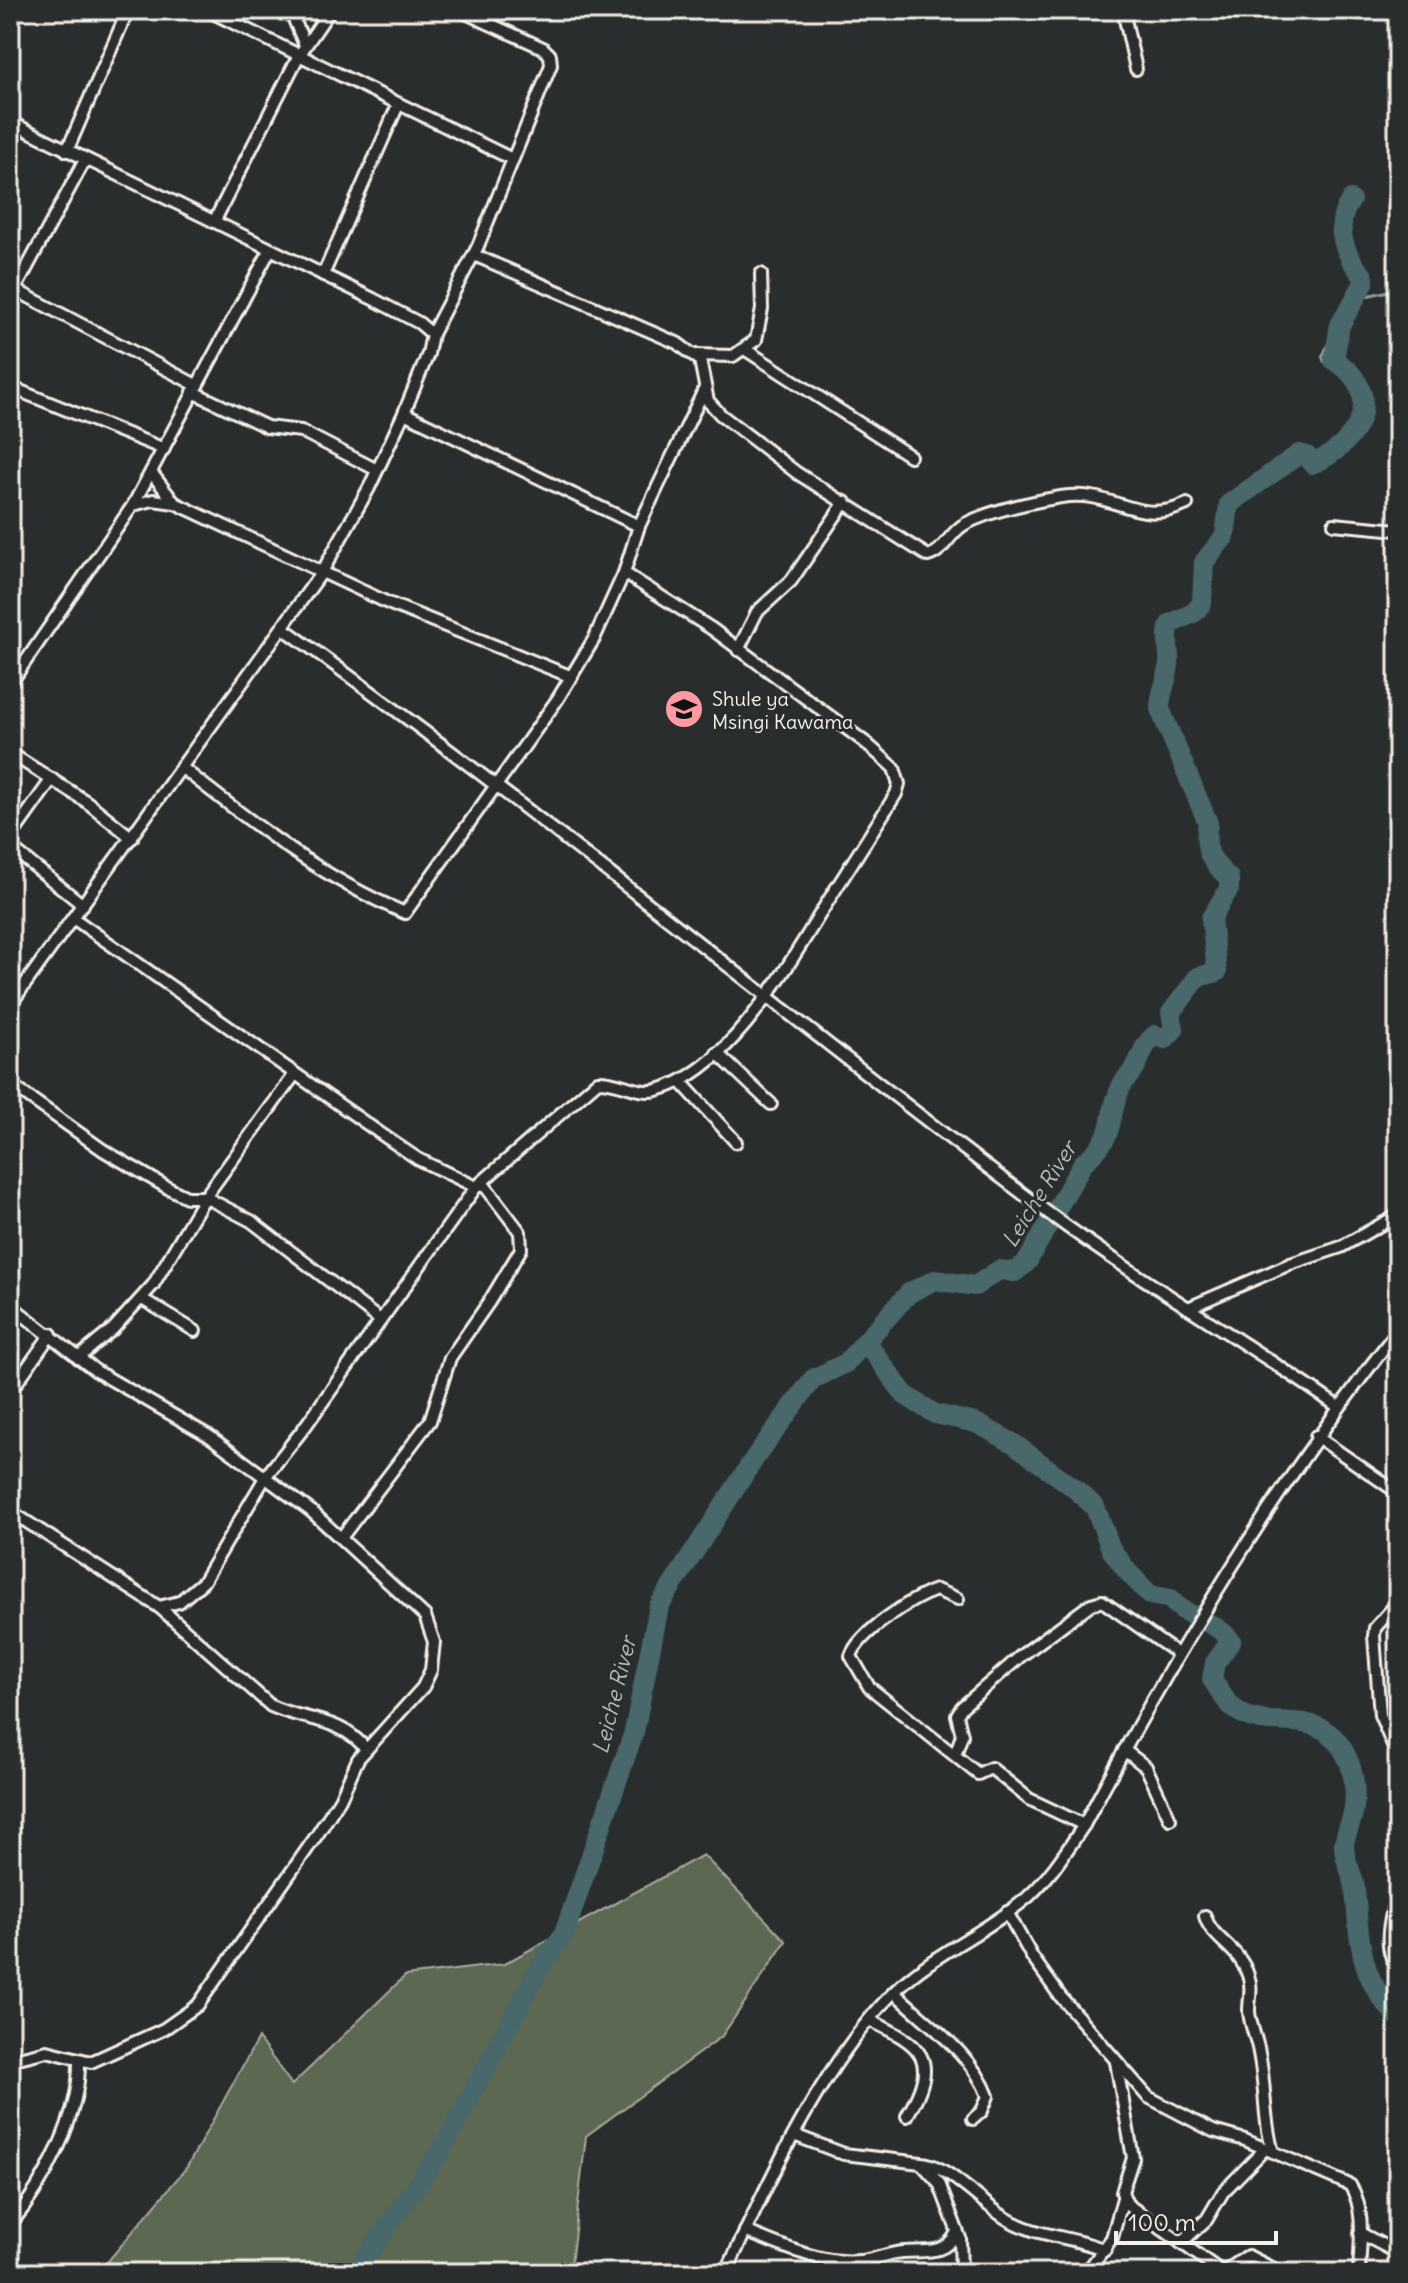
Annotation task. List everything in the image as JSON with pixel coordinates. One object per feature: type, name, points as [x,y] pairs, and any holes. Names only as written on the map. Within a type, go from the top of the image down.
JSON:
[{"type":"street","points":[[10,17],[13,10]]},
{"type":"street","points":[[67,151],[128,10]]},
{"type":"street","points":[[207,10],[512,159]]},
{"type":"street","points":[[230,21],[238,10]]},
{"type":"street","points":[[290,10],[305,45]]},
{"type":"street","points":[[214,222],[298,57],[330,10]]},
{"type":"street","points":[[10,1005],[322,572],[404,413],[428,354],[432,334],[474,255],[549,71],[550,55],[530,41],[459,10]]},
{"type":"street","points":[[1123,10],[1136,69]]},
{"type":"street","points":[[323,275],[398,105]]},
{"type":"street","points":[[10,122],[419,323],[432,334]]},
{"type":"street","points":[[85,160],[12,292],[267,427],[301,431],[377,470]]},
{"type":"street","points":[[10,684],[133,505],[270,250]]},
{"type":"street","points":[[181,767],[293,853],[359,892],[405,913],[572,677],[624,573],[639,526],[704,390],[703,369],[695,355],[677,343],[474,255]]},
{"type":"street","points":[[695,355],[725,357],[746,350],[756,340],[760,328],[761,274]]},
{"type":"street","points":[[746,350],[910,456]]},
{"type":"street","points":[[10,387],[164,449]]},
{"type":"street","points":[[704,390],[721,415],[797,473],[928,556],[936,554],[968,523],[1063,497],[1111,499],[1127,508],[1156,515],[1187,504]]},
{"type":"street","points":[[404,413],[639,526]]},
{"type":"street","points":[[151,472],[175,503]]},
{"type":"street","points":[[133,505],[153,500],[175,503],[322,572],[572,677]]},
{"type":"street","points":[[738,650],[757,612],[791,581],[845,502]]},
{"type":"street","points":[[1334,524],[1398,530]]},
{"type":"street","points":[[159,1607],[179,1602],[203,1582],[266,1476],[479,1185],[598,1081],[612,1080],[655,1091],[681,1082],[717,1053],[770,995],[899,784],[894,768],[866,743],[738,650],[624,573]]},
{"type":"street","points":[[283,628],[494,784],[1062,1223],[1337,1406]]},
{"type":"street","points":[[10,753],[52,779],[132,838]]},
{"type":"street","points":[[10,838],[52,779]]},
{"type":"street","points":[[10,847],[83,905]]},
{"type":"street","points":[[73,918],[418,1159],[479,1185],[520,1232],[521,1249],[450,1358],[430,1421],[341,1538]]},
{"type":"street","points":[[717,1053],[771,1104]]},
{"type":"street","points":[[78,1358],[142,1299],[205,1197],[295,1074]]},
{"type":"street","points":[[681,1082],[736,1142]]},
{"type":"street","points":[[10,1084],[103,1150],[168,1188],[187,1197],[205,1197],[251,1221],[380,1320]]},
{"type":"street","points":[[1188,1308],[1290,1264],[1341,1247],[1398,1215]]},
{"type":"street","points":[[142,1299],[195,1331]]},
{"type":"street","points":[[10,1305],[114,1384],[190,1424],[266,1476],[341,1538],[425,1616],[434,1642],[431,1670],[423,1687],[366,1749],[317,1835],[193,2011],[136,2044],[119,2047],[91,2062],[79,2062],[55,2051],[10,2060]]},
{"type":"street","points":[[728,2273],[745,2231],[794,2135],[869,2020],[894,1992],[932,1960],[1007,1912],[1045,1879],[1084,1825],[1209,1601],[1316,1436],[1398,1330]]},
{"type":"street","points":[[10,1392],[51,1334]]},
{"type":"street","points":[[1316,1436],[1398,1493]]},
{"type":"street","points":[[10,1511],[159,1607],[271,1706],[287,1713],[326,1720],[345,1729],[366,1749]]},
{"type":"street","points":[[958,1599],[936,1590],[925,1594],[858,1641],[851,1656],[869,1687],[978,1774],[994,1770],[1029,1799],[1084,1825]]},
{"type":"street","points":[[955,1755],[962,1735],[957,1715],[962,1707],[1022,1655],[1091,1604],[1102,1601],[1113,1607],[1178,1654]]},
{"type":"street","points":[[1398,1602],[1375,1628],[1374,1636],[1380,1715],[1398,1758]]},
{"type":"street","points":[[1124,1750],[1146,1767],[1170,1819]]},
{"type":"street","points":[[1398,1891],[1388,1942],[1391,1959],[1398,1969]]},
{"type":"street","points":[[1007,1912],[1032,1957],[1060,1996],[1136,2086],[1160,2105],[1213,2131],[1269,2150],[1350,2185],[1358,2199],[1359,2273]]},
{"type":"street","points":[[1205,1916],[1213,1932],[1234,1949],[1250,1977],[1253,1992],[1249,2008],[1259,2052],[1269,2150]]},
{"type":"street","points":[[894,1992],[948,2042],[984,2084],[988,2096],[982,2111],[973,2119]]},
{"type":"street","points":[[869,2020],[909,2040],[923,2054],[925,2063],[921,2089],[907,2116]]},
{"type":"street","points":[[1086,2273],[1105,2250],[1133,2158],[1116,2060]]},
{"type":"street","points":[[10,2225],[41,2181],[71,2116],[80,2088],[79,2062]]},
{"type":"street","points":[[794,2135],[844,2154],[935,2165],[1000,2215],[1025,2228],[1105,2250]]},
{"type":"street","points":[[1181,2243],[1207,2219],[1223,2192],[1269,2150]]},
{"type":"street","points":[[921,2163],[939,2183],[957,2232],[961,2273]]},
{"type":"street","points":[[1123,2198],[1140,2215],[1219,2270],[1227,2270],[1248,2256],[1282,2273]]},
{"type":"street","points":[[745,2231],[784,2247],[842,2262],[902,2252],[938,2251],[950,2243],[957,2232]]},
{"type":"street","points":[[1360,2233],[1398,2253]]},
{"type":"street","points":[[842,2262],[850,2273]]},
{"type":"green space","points":[[1335,320],[1345,328],[1345,347],[1340,352],[1357,378],[1354,381],[1339,366],[1324,362],[1322,357],[1328,343],[1335,342],[1330,329]]},
{"type":"green space","points":[[703,1855],[786,1941],[722,2036],[586,2136],[570,2273],[98,2273],[187,2167],[258,2038],[292,2085],[405,1976],[504,1964]]},
{"type":"waterway","name":"Leiche River","points":[[355,2273],[442,2149],[538,1971],[564,1934],[634,1732],[659,1606],[756,1456],[813,1379],[846,1363],[909,1293],[935,1280],[975,1286],[999,1270],[1015,1272],[1027,1262],[1083,1163],[1107,1134],[1121,1087],[1146,1046],[1155,1035],[1165,1039],[1174,1029],[1171,1013],[1198,977],[1217,972],[1211,918],[1229,889],[1229,878],[1217,866],[1207,847],[1208,823],[1160,709],[1169,669],[1169,629],[1170,624],[1195,612],[1202,603],[1204,562],[1225,536],[1229,504],[1299,454],[1307,456],[1312,464],[1329,455],[1354,431],[1361,417],[1363,402],[1360,387],[1350,373],[1334,360],[1340,325],[1364,283],[1364,277],[1351,260],[1343,240],[1342,220],[1351,200]]},
{"type":"waterway","points":[[1357,298],[1398,289]]},
{"type":"waterway","points":[[866,1342],[905,1395],[935,1414],[976,1423],[1013,1443],[1073,1487],[1095,1507],[1111,1549],[1150,1595],[1171,1599],[1182,1610],[1224,1634],[1231,1641],[1215,1663],[1212,1679],[1234,1709],[1253,1718],[1313,1725],[1326,1731],[1339,1743],[1349,1762],[1354,1782],[1354,1810],[1344,1846],[1355,1888],[1363,1957],[1375,1988],[1398,2016]]},
{"type":"place","name":"Shule ya Msingi Kawama","points":[[684,709]]}]
